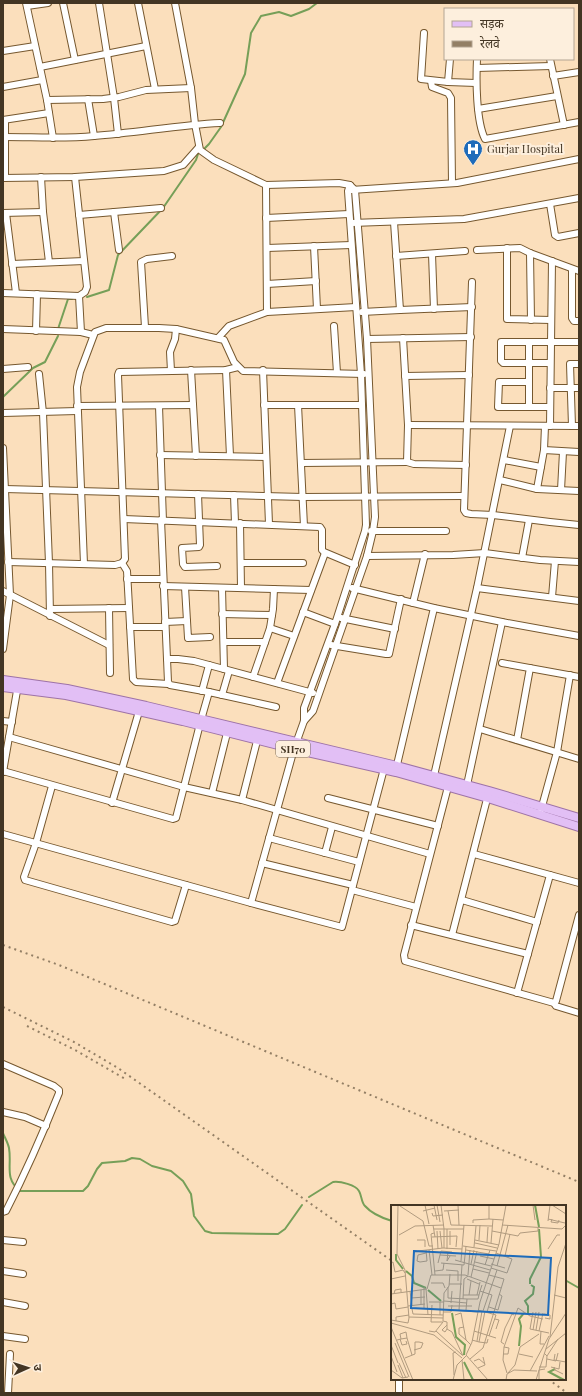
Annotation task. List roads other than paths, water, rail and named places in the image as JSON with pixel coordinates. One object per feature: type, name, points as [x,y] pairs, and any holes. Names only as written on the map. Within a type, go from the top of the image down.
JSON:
[{"type":"main road","name":"SH70","points":[[3,680],[18,685]]},
{"type":"main road","name":"SH70","points":[[3,687],[18,685],[67,689],[295,746],[396,769],[489,794],[541,811],[579,827]]},
{"type":"main road","name":"SH70","points":[[200,722],[227,733],[258,737]]},
{"type":"main road","name":"SH70","points":[[449,784],[467,785],[489,794]]},
{"type":"main road","name":"SH70","points":[[541,811],[579,818]]},
{"type":"street","points":[[48,3],[26,5],[47,100],[53,138]]},
{"type":"street","points":[[62,3],[75,60]]},
{"type":"street","points":[[99,3],[108,54],[118,134]]},
{"type":"street","points":[[138,3],[155,89]]},
{"type":"street","points":[[175,3],[191,88],[199,147],[205,154],[214,160],[266,185],[339,183],[351,189],[452,183],[579,159]]},
{"type":"street","points":[[424,33],[420,77],[423,80],[476,83]]},
{"type":"street","points":[[3,51],[35,46]]},
{"type":"street","points":[[40,67],[146,46]]},
{"type":"street","points":[[448,82],[450,60]]},
{"type":"street","points":[[477,60],[476,83],[478,109],[484,138],[487,140],[579,122]]},
{"type":"street","points":[[550,60],[564,125]]},
{"type":"street","points":[[477,68],[551,66]]},
{"type":"street","points":[[554,76],[579,72]]},
{"type":"street","points":[[3,86],[42,80]]},
{"type":"street","points":[[431,81],[432,87],[448,93],[451,98],[452,183]]},
{"type":"street","points":[[47,100],[88,100],[114,98],[155,89],[191,88]]},
{"type":"street","points":[[478,109],[557,96]]},
{"type":"street","points":[[88,100],[94,136]]},
{"type":"street","points":[[49,113],[4,120],[4,178],[75,177],[164,171],[183,165],[199,147]]},
{"type":"street","points":[[5,137],[53,138],[94,136],[195,124],[220,123]]},
{"type":"street","points":[[41,177],[43,212],[49,262]]},
{"type":"street","points":[[3,293],[80,296],[85,292],[87,287],[75,177]]},
{"type":"street","points":[[266,185],[268,312]]},
{"type":"street","points":[[304,721],[313,711],[335,646],[347,588],[365,531],[366,498],[362,405],[351,245],[353,223],[349,214],[351,189]]},
{"type":"street","points":[[251,903],[295,746],[304,721],[304,708],[335,624],[341,618],[355,589],[374,531],[375,517],[367,339],[365,312],[353,223],[351,189]]},
{"type":"street","points":[[353,223],[464,219],[579,198]]},
{"type":"street","points":[[550,204],[557,236],[579,233]]},
{"type":"street","points":[[79,215],[161,208]]},
{"type":"street","points":[[16,293],[4,213],[43,212]]},
{"type":"street","points":[[114,212],[118,250]]},
{"type":"street","points":[[266,218],[349,214]]},
{"type":"street","points":[[394,222],[400,310]]},
{"type":"street","points":[[267,248],[351,245]]},
{"type":"street","points":[[314,246],[317,309]]},
{"type":"street","points":[[507,248],[506,317],[508,320],[551,320]]},
{"type":"street","points":[[477,250],[520,248],[576,270],[572,318],[574,321],[579,321]]},
{"type":"street","points":[[396,256],[465,251]]},
{"type":"street","points":[[530,253],[531,320]]},
{"type":"street","points":[[432,254],[434,308]]},
{"type":"street","points":[[145,328],[141,262],[146,259],[172,256]]},
{"type":"street","points":[[12,264],[84,261]]},
{"type":"street","points":[[537,489],[550,407],[552,261]]},
{"type":"street","points":[[267,284],[316,281]]},
{"type":"street","points":[[472,282],[464,510],[471,514],[493,515],[579,525]]},
{"type":"street","points":[[36,330],[37,294]]},
{"type":"street","points":[[80,296],[81,332]]},
{"type":"street","points":[[218,338],[234,323],[268,312],[317,309],[356,310],[365,312],[472,307]]},
{"type":"street","points":[[334,326],[337,373]]},
{"type":"street","points":[[84,564],[77,387],[80,372],[95,332],[106,328],[176,329],[224,340],[234,362],[243,371],[263,370],[368,375]]},
{"type":"street","points":[[3,329],[81,332],[93,335]]},
{"type":"street","points":[[170,370],[170,352],[175,339],[176,329]]},
{"type":"street","points":[[367,339],[471,337]]},
{"type":"street","points":[[403,338],[408,425],[407,462]]},
{"type":"street","points":[[550,363],[502,363],[501,342],[579,342]]},
{"type":"street","points":[[529,342],[529,408]]},
{"type":"street","points":[[572,426],[570,364],[579,364]]},
{"type":"street","points":[[3,369],[28,367]]},
{"type":"street","points":[[8,562],[115,565],[122,563],[125,559],[118,406],[119,372],[226,370],[238,367]]},
{"type":"street","points":[[191,370],[196,456]]},
{"type":"street","points":[[226,370],[230,456]]},
{"type":"street","points":[[263,370],[269,524]]},
{"type":"street","points":[[39,374],[43,413],[50,616]]},
{"type":"street","points":[[405,376],[469,375]]},
{"type":"street","points":[[529,382],[499,382],[498,406],[500,408],[550,407]]},
{"type":"street","points":[[550,388],[579,388]]},
{"type":"street","points":[[3,413],[43,413],[118,406],[193,405]]},
{"type":"street","points":[[264,405],[362,405]]},
{"type":"street","points":[[159,406],[163,586],[168,684]]},
{"type":"street","points":[[298,406],[304,526]]},
{"type":"street","points":[[408,425],[579,426]]},
{"type":"street","points":[[433,779],[485,553],[510,426]]},
{"type":"street","points":[[3,448],[5,540],[10,595],[5,619],[3,648]]},
{"type":"street","points":[[544,450],[579,452]]},
{"type":"street","points":[[561,490],[563,452]]},
{"type":"street","points":[[160,455],[266,457]]},
{"type":"street","points":[[504,460],[541,466]]},
{"type":"street","points":[[302,463],[407,462],[414,464],[466,465]]},
{"type":"street","points":[[500,480],[537,489],[579,491]]},
{"type":"street","points":[[5,489],[366,498],[464,496]]},
{"type":"street","points":[[198,494],[200,546],[182,548],[183,564],[185,567],[217,566]]},
{"type":"street","points":[[234,495],[241,563],[241,588]]},
{"type":"street","points":[[124,519],[320,527],[322,550],[354,565]]},
{"type":"street","points":[[522,558],[529,520]]},
{"type":"street","points":[[365,531],[446,531]]},
{"type":"street","points":[[277,683],[325,552]]},
{"type":"street","points":[[367,556],[485,553],[522,558],[579,562]]},
{"type":"street","points":[[413,603],[425,554]]},
{"type":"street","points":[[552,597],[555,561]]},
{"type":"street","points":[[122,563],[127,571],[134,681],[168,684],[222,694],[276,707]]},
{"type":"street","points":[[241,563],[303,563]]},
{"type":"street","points":[[127,579],[163,579]]},
{"type":"street","points":[[163,586],[311,590]]},
{"type":"street","points":[[185,587],[188,638],[210,637]]},
{"type":"street","points":[[222,588],[222,614],[227,670],[222,694]]},
{"type":"street","points":[[347,588],[471,616],[579,636]]},
{"type":"street","points":[[477,588],[579,601]]},
{"type":"street","points":[[253,676],[270,628],[274,589]]},
{"type":"street","points":[[3,591],[109,646]]},
{"type":"street","points":[[328,644],[389,654],[401,599]]},
{"type":"street","points":[[109,608],[110,673]]},
{"type":"street","points":[[50,609],[129,608]]},
{"type":"street","points":[[396,769],[434,608]]},
{"type":"street","points":[[303,612],[335,624]]},
{"type":"street","points":[[222,614],[272,615]]},
{"type":"street","points":[[341,618],[394,630]]},
{"type":"street","points":[[130,627],[165,625],[187,621]]},
{"type":"street","points":[[467,785],[502,622]]},
{"type":"street","points":[[270,628],[294,636]]},
{"type":"street","points":[[224,642],[265,642]]},
{"type":"street","points":[[166,659],[188,660],[253,676],[318,695]]},
{"type":"street","points":[[502,663],[579,677]]},
{"type":"street","points":[[202,691],[209,666]]},
{"type":"street","points":[[517,740],[530,668]]},
{"type":"street","points":[[541,811],[557,752],[570,675]]},
{"type":"street","points":[[18,685],[9,737],[5,748],[3,772],[173,819],[176,818],[209,692]]},
{"type":"street","points":[[112,802],[140,708]]},
{"type":"street","points":[[3,721],[12,722]]},
{"type":"street","points":[[480,729],[579,759]]},
{"type":"street","points":[[212,793],[227,733]]},
{"type":"street","points":[[9,737],[184,787],[242,800],[430,854]]},
{"type":"street","points":[[242,800],[258,737]]},
{"type":"street","points":[[3,834],[251,903],[342,926],[385,767]]},
{"type":"street","points":[[449,784],[403,959],[405,961],[554,1003],[556,1006],[579,1013]]},
{"type":"street","points":[[52,786],[36,843],[24,877],[25,880],[172,922],[175,921],[186,885]]},
{"type":"street","points":[[452,935],[489,794]]},
{"type":"street","points":[[328,798],[438,826]]},
{"type":"street","points":[[325,853],[332,826]]},
{"type":"street","points":[[269,838],[359,862]]},
{"type":"street","points":[[474,854],[579,883]]},
{"type":"street","points":[[262,863],[352,887],[416,907]]},
{"type":"street","points":[[517,993],[550,875]]},
{"type":"street","points":[[462,900],[537,922]]},
{"type":"street","points":[[554,1003],[556,1001],[578,924],[579,915]]},
{"type":"street","points":[[412,925],[528,954]]},
{"type":"street","points":[[3,1064],[54,1086],[59,1090],[46,1126],[20,1186],[6,1211],[3,1212]]},
{"type":"street","points":[[3,1112],[30,1118],[46,1126]]},
{"type":"street","points":[[3,1240],[23,1242]]},
{"type":"street","points":[[3,1271],[23,1274]]},
{"type":"street","points":[[3,1302],[25,1306]]},
{"type":"street","points":[[3,1336],[24,1339]]},
{"type":"street","points":[[8,1393],[10,1354]]},
{"type":"street","points":[[399,1393],[400,1380]]},
{"type":"waterway","points":[[204,149],[221,127],[245,74],[251,33],[261,16],[279,12],[291,16],[309,9],[317,3]]},
{"type":"waterway","points":[[87,297],[109,290],[118,255],[163,208],[196,160],[198,154]]},
{"type":"waterway","points":[[58,329],[68,299],[72,299]]},
{"type":"waterway","points":[[3,397],[33,368],[45,362],[58,336]]},
{"type":"waterway","points":[[3,1133],[10,1154],[10,1176],[15,1186],[20,1191],[83,1191],[88,1186],[102,1163],[125,1161],[132,1158],[140,1159],[152,1166],[171,1171],[183,1181],[191,1194],[194,1216],[205,1231],[212,1233],[278,1234],[285,1229],[302,1205]]},
{"type":"waterway","points":[[309,1197],[333,1182],[348,1184],[357,1189],[363,1203],[368,1209],[377,1215],[391,1221]]},
{"type":"waterway","points":[[566,1281],[579,1288]]},
{"type":"railway","points":[[3,945],[59,965],[579,1182]]},
{"type":"railway","points":[[3,1007],[74,1042],[118,1068],[391,1260]]},
{"type":"railway","points":[[27,1026],[75,1050],[127,1080]]},
{"type":"railway","points":[[549,1380],[567,1393]]},
{"type":"place","name":"Gurjar Hospital","points":[[473,166]]}]
